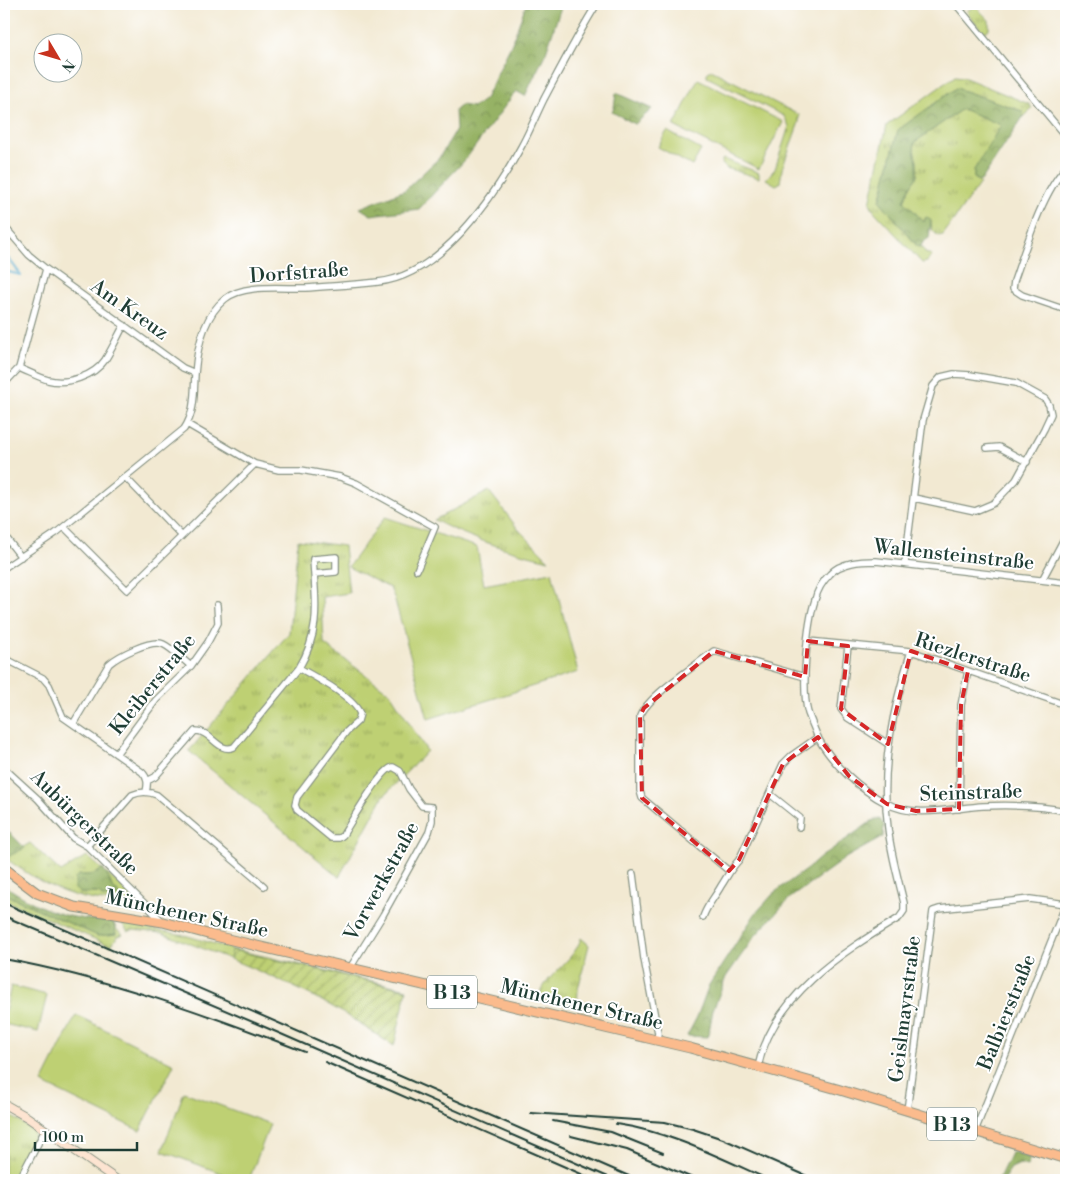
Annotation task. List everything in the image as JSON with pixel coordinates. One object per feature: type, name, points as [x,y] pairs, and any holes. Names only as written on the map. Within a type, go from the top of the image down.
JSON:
[{"type":"main road","name":"Münchener Straße","points":[[4,868],[37,893],[74,907],[163,922],[215,936],[657,1040],[758,1067],[1066,1159]]},
{"type":"street","name":"Dorfstraße","points":[[187,424],[191,415],[198,352],[206,327],[216,309],[230,296],[258,289],[306,288],[399,278],[415,270],[447,245],[482,207],[505,174],[597,4]]},
{"type":"street","points":[[957,6],[970,4]]},
{"type":"street","points":[[957,6],[1066,137]]},
{"type":"street","points":[[1066,168],[1058,178],[1039,213],[1013,288],[1022,295],[1066,309]]},
{"type":"street","points":[[4,226],[29,255],[46,269],[19,368],[4,384]]},
{"type":"street","name":"Am Kreuz","points":[[46,269],[183,368],[196,373]]},
{"type":"street","points":[[19,368],[48,380],[64,381],[80,378],[95,370],[105,360],[124,325]]},
{"type":"street","points":[[906,564],[923,420],[933,386],[942,377],[954,374],[970,375],[1016,383],[1045,398],[1051,414],[1027,462],[1005,493],[994,503],[975,511],[914,498]]},
{"type":"street","points":[[4,568],[64,527],[180,433],[187,424],[255,464],[278,470],[301,470],[340,477],[356,483],[435,527],[417,570]]},
{"type":"street","points":[[987,448],[1000,447],[1027,462]]},
{"type":"street","points":[[64,527],[127,590],[255,464]]},
{"type":"street","points":[[125,477],[182,536]]},
{"type":"street","points":[[4,535],[21,557]]},
{"type":"street","points":[[1042,580],[1066,535]]},
{"type":"street","points":[[147,781],[154,777],[195,732],[202,732],[222,748],[230,749],[234,747],[299,668],[314,632],[316,612],[313,559],[336,558],[336,572],[314,574]]},
{"type":"street","name":"Wallensteinstraße","points":[[805,677],[814,601],[820,587],[830,573],[846,564],[861,561],[906,564],[1066,583]]},
{"type":"street","name":"Kleiberstraße","points":[[116,754],[156,700],[191,666],[208,642],[218,623],[217,605]]},
{"type":"street","name":"Riezlerstraße","points":[[808,641],[911,651],[1066,705]]},
{"type":"street","points":[[72,724],[109,664],[117,657],[155,643],[163,644],[191,666]]},
{"type":"street","points":[[848,646],[841,710],[848,718],[888,744]]},
{"type":"street","points":[[729,871],[642,798],[640,791],[640,716],[644,708],[664,690],[714,651],[805,677]]},
{"type":"street","points":[[758,1067],[772,1028],[801,991],[846,952],[899,918],[904,911],[904,903],[890,847],[887,825],[886,769],[888,744],[896,703],[911,651]]},
{"type":"street","points":[[4,658],[43,678],[49,685],[63,718],[142,772],[146,776],[146,792]]},
{"type":"street","name":"Vorwerkstraße","points":[[299,668],[344,696],[358,709],[360,716],[297,797],[295,805],[298,812],[331,838],[339,838],[343,835],[386,770],[394,767],[400,771],[409,789],[422,806],[432,807],[432,821],[424,840],[383,915],[350,968]]},
{"type":"street","points":[[960,809],[960,705],[968,672]]},
{"type":"street","name":"Steinstraße","points":[[805,677],[808,712],[818,737],[834,761],[849,776],[887,804],[916,812],[1014,805],[1038,806],[1066,811]]},
{"type":"street","points":[[703,917],[707,906],[738,860],[783,764],[818,737]]},
{"type":"street","name":"Aubürgerstraße","points":[[4,768],[38,799],[73,838],[87,846],[163,922]]},
{"type":"street","points":[[87,846],[132,795],[146,792],[157,795],[264,886]]},
{"type":"street","points":[[770,794],[800,818],[799,827]]},
{"type":"street","points":[[633,874],[644,959],[658,1033],[657,1040]]},
{"type":"street","name":"Geislmayrstraße","points":[[907,1111],[933,911],[1030,899],[1066,904]]},
{"type":"street","name":"Balbierstraße","points":[[975,1131],[1066,904]]},
{"type":"street","points":[[4,1104],[27,1117],[118,1180]]},
{"type":"street","points":[[19,1180],[46,1130]]},
{"type":"highlighted area","points":[[808,641],[848,646],[841,709],[888,744],[911,651],[968,671],[961,705],[959,809],[916,811],[887,804],[849,776],[818,737],[783,764],[739,860],[729,871],[642,798],[640,716],[644,708],[714,651],[805,677]]},
{"type":"green space","points":[[526,4],[562,4],[546,52],[525,96],[516,91],[465,160],[419,209],[371,215],[360,208],[405,190],[439,158],[456,130],[455,110],[461,105],[474,107],[485,99],[512,43]]},
{"type":"green space","points":[[975,6],[989,20],[989,29],[984,33],[967,11]]},
{"type":"green space","points":[[711,70],[799,115],[799,122],[782,169],[780,183],[776,185],[766,179],[775,169],[789,126],[784,116],[707,77],[707,73]]},
{"type":"green space","points":[[955,76],[963,77],[1029,104],[1032,108],[1024,117],[1022,111],[956,88],[898,130],[880,201],[918,247],[923,247],[925,253],[932,255],[927,262],[922,263],[874,211],[870,203],[887,125]]},
{"type":"green space","points":[[698,79],[783,122],[759,169],[674,126]]},
{"type":"green space","points":[[956,88],[1022,111],[1023,117],[981,181],[974,178],[974,170],[1001,125],[962,109],[915,142],[917,176],[904,201],[924,222],[926,217],[931,221],[929,238],[918,247],[880,201],[898,130]]},
{"type":"green space","points":[[616,93],[652,109],[635,124],[612,112]]},
{"type":"green space","points":[[962,109],[1002,125],[974,170],[974,178],[980,183],[943,235],[938,236],[932,230],[931,221],[924,222],[904,201],[917,176],[915,142]]},
{"type":"green space","points":[[667,131],[701,150],[692,166],[658,147]]},
{"type":"green space","points":[[724,159],[759,173],[759,178],[726,168],[722,164]]},
{"type":"green space","points":[[489,491],[518,529],[549,560],[490,544],[434,520]]},
{"type":"green space","points":[[385,517],[477,547],[484,585],[552,572],[578,672],[428,719],[390,588],[348,567]]},
{"type":"green space","points":[[298,540],[344,546],[349,593],[322,597],[324,644],[390,693],[427,751],[383,797],[339,877],[189,751],[289,633]]},
{"type":"green space","points":[[879,818],[884,825],[883,837],[847,857],[790,898],[755,936],[726,977],[713,1010],[708,1037],[687,1036],[697,1017],[709,985],[755,914],[775,892],[821,857]]},
{"type":"green space","points":[[4,827],[25,848],[5,858],[4,856]]},
{"type":"green space","points":[[30,843],[61,872],[87,856],[102,869],[144,906],[73,895],[43,882],[5,858]],"holes":[[[102,869],[112,888],[118,892],[113,898],[102,897],[100,893],[80,893],[79,875],[94,874]]]},
{"type":"green space","points":[[103,868],[112,888],[121,897],[102,897],[100,893],[81,893],[75,889],[75,878],[78,875],[94,874]]},
{"type":"green space","points":[[4,885],[28,900],[55,912],[84,919],[113,921],[116,934],[98,936],[4,894]]},
{"type":"green space","points":[[4,894],[98,936],[116,934],[113,921],[117,930],[123,934],[117,937],[111,946],[4,900]]},
{"type":"green space","points":[[124,923],[184,935],[232,949],[407,989],[232,951],[230,959],[162,933],[132,930],[128,932],[123,925]]},
{"type":"green space","points":[[581,938],[589,945],[578,989],[577,1008],[539,999],[546,983],[572,955]]},
{"type":"green space","points":[[232,950],[407,990],[394,1046],[322,1001],[230,959]]},
{"type":"green space","points":[[11,986],[47,995],[38,1032],[4,1024]]},
{"type":"green space","points":[[76,1015],[174,1064],[140,1131],[42,1083]]},
{"type":"green space","points":[[184,1092],[270,1124],[249,1180],[239,1180],[162,1151]]},
{"type":"green space","points":[[4,1113],[35,1132],[15,1180],[4,1180]]},
{"type":"green space","points":[[1012,1151],[1030,1158],[1027,1166],[1020,1164],[1011,1168],[1003,1180],[998,1180]]},
{"type":"waterway","points":[[4,260],[9,259],[21,275]]},
{"type":"waterway","points":[[4,271],[21,275]]},
{"type":"railway","points":[[4,903],[638,1180]]},
{"type":"railway","points":[[4,916],[281,1034],[615,1180]]},
{"type":"railway","points":[[4,959],[81,976],[156,998],[305,1052]]},
{"type":"railway","points":[[325,1062],[595,1180]]},
{"type":"railway","points":[[531,1113],[665,1122],[723,1139],[816,1180]]},
{"type":"railway","points":[[553,1121],[611,1132],[663,1153]]},
{"type":"railway","points":[[616,1124],[676,1139],[770,1180]]},
{"type":"railway","points":[[571,1136],[627,1150],[697,1180]]}]
